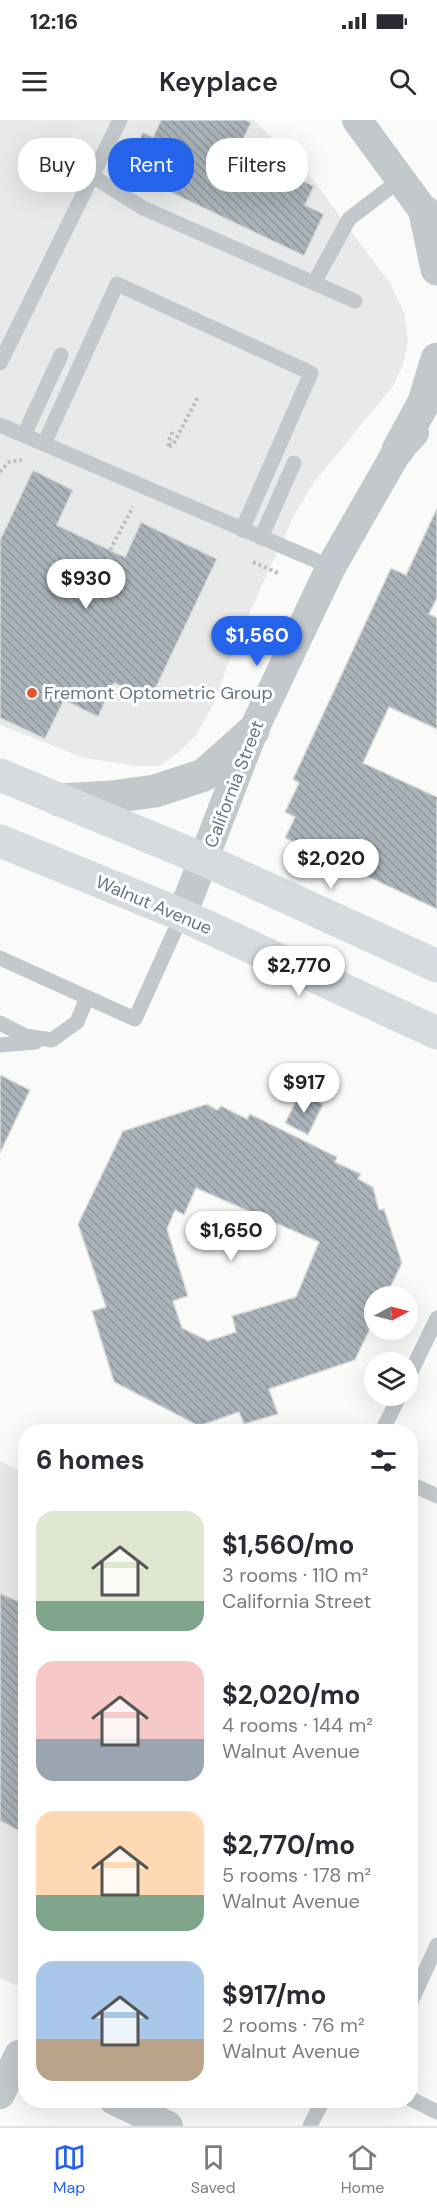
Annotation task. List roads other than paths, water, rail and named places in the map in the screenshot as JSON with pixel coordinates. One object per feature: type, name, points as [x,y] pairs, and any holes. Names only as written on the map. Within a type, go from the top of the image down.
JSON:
[{"type":"main road","points":[[0,776],[205,860],[437,966]]},
{"type":"main road","name":"Walnut Avenue","points":[[0,841],[182,915],[437,1033]]},
{"type":"street","points":[[357,120],[431,221],[437,269]]},
{"type":"street","points":[[398,450],[424,402],[437,359]]},
{"type":"street","name":"California Street","points":[[182,915],[253,731],[331,567],[398,450],[437,408]]},
{"type":"street","points":[[59,800],[112,797],[155,790],[204,775],[253,731]]},
{"type":"street","points":[[0,2094],[15,2053]]},
{"type":"street","points":[[131,2108],[168,2126]]},
{"type":"lane","points":[[96,168],[120,120]]},
{"type":"lane","points":[[96,179],[143,208],[356,301]]},
{"type":"lane","points":[[314,283],[349,219],[401,179]]},
{"type":"lane","points":[[0,363],[84,192]]},
{"type":"lane","points":[[44,444],[117,284],[311,373],[242,530]]},
{"type":"lane","points":[[24,435],[61,355]]},
{"type":"lane","points":[[0,425],[331,567]]},
{"type":"lane","points":[[261,538],[294,463]]},
{"type":"lane","points":[[0,958],[135,1019],[182,915]]},
{"type":"lane","points":[[0,1045],[52,1040],[77,1022],[87,998]]},
{"type":"lane","points":[[0,1023],[25,1036],[52,1040]]},
{"type":"lane","points":[[418,1357],[437,1318]]},
{"type":"lane","points":[[386,1424],[394,1406]]},
{"type":"lane","points":[[418,1487],[437,1496]]},
{"type":"lane","points":[[418,1987],[437,1945]]},
{"type":"lane","points":[[418,2102],[437,2112]]},
{"type":"lane","points":[[310,2126],[319,2108]]},
{"type":"place","name":"Fremont Optometric Group","points":[[32,693]]}]
